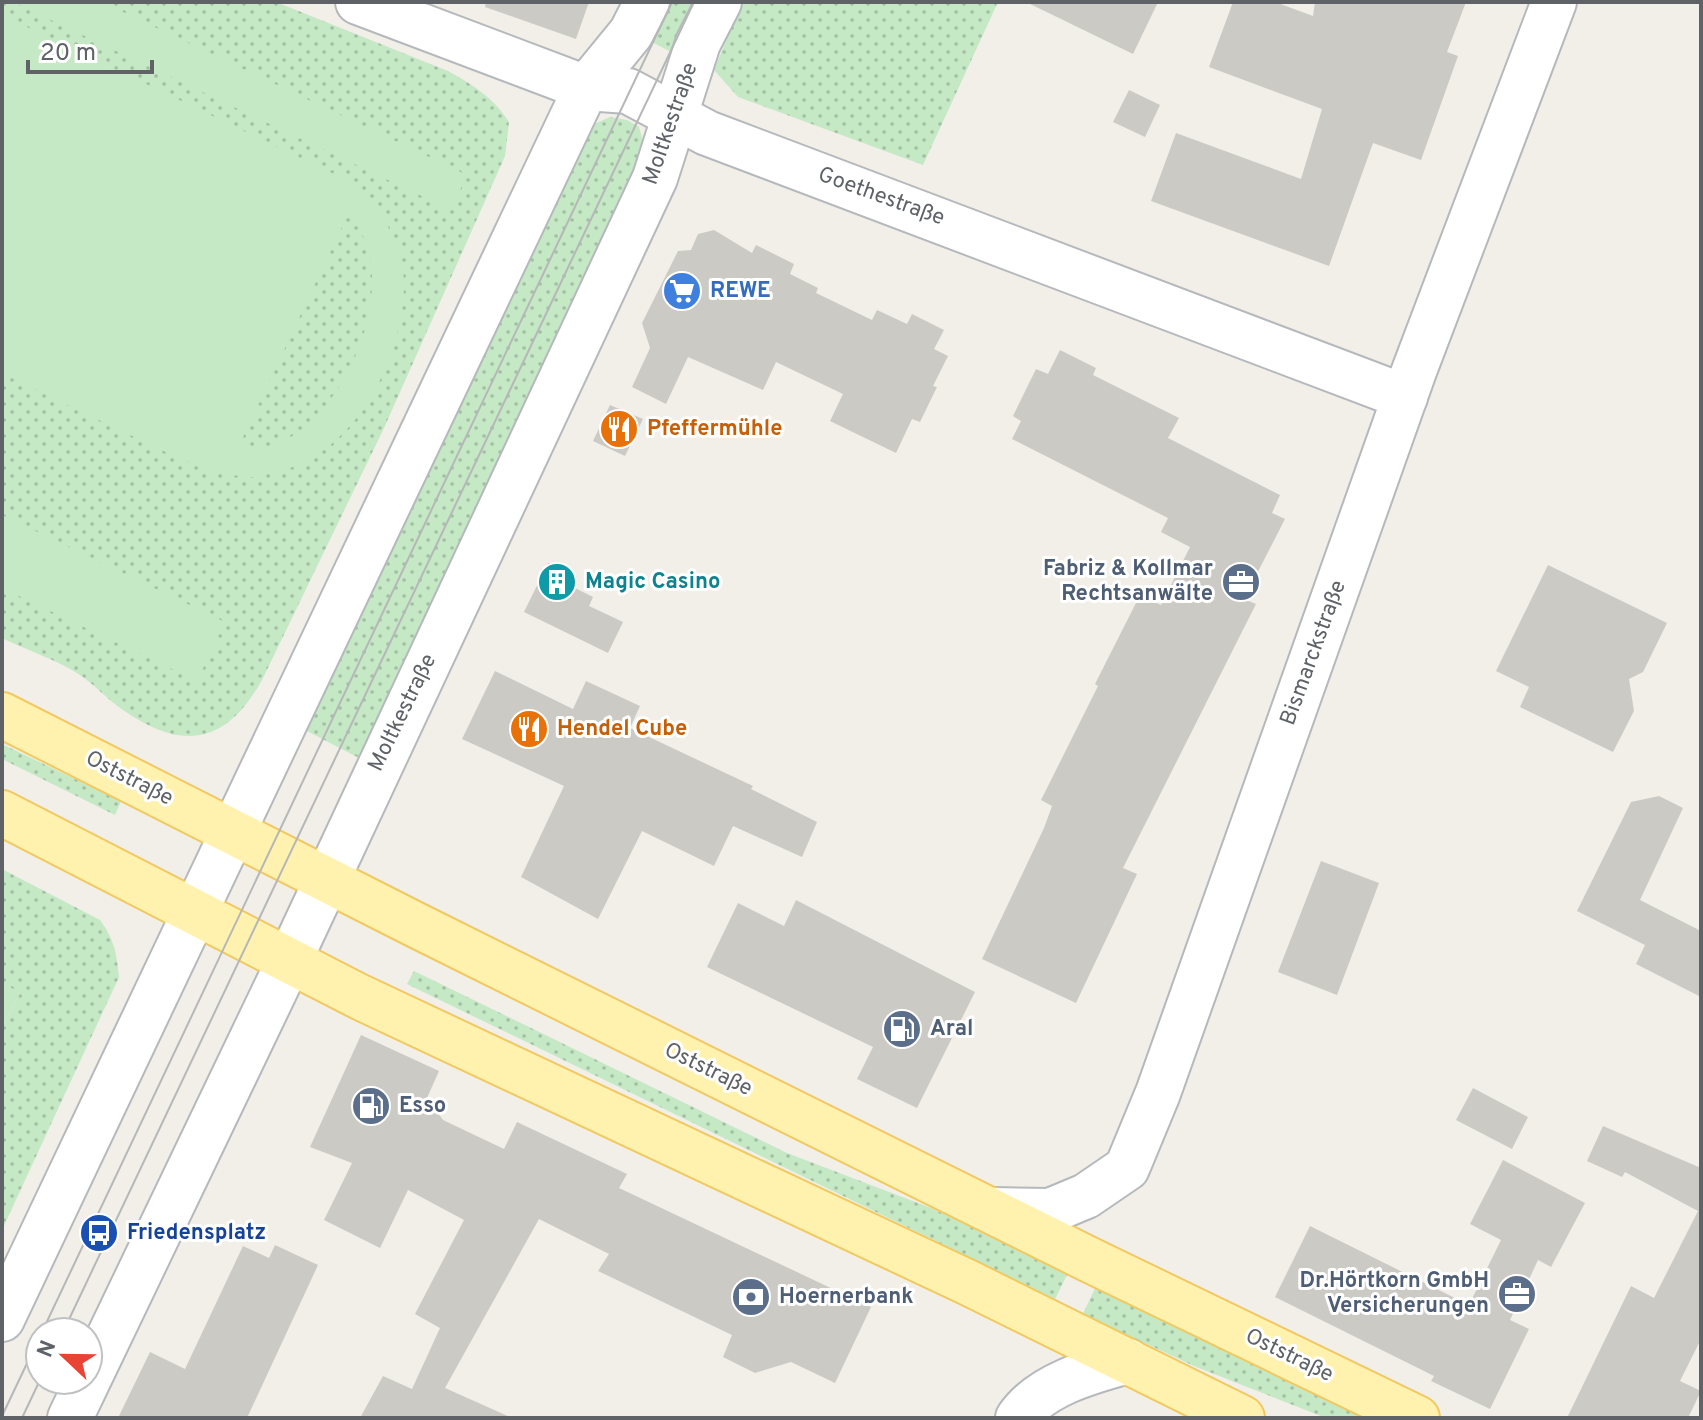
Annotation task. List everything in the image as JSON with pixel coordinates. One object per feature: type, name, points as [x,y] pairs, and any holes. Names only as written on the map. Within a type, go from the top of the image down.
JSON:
[{"type":"main road","name":"Oststraße","points":[[2,715],[326,880],[1417,1418]]},
{"type":"main road","points":[[2,813],[360,997],[1242,1418]]},
{"type":"street","name":"Goethestraße","points":[[358,2],[586,88],[628,91],[707,133],[911,207],[1405,397]]},
{"type":"street","points":[[2,1319],[586,88],[631,33],[647,2]]},
{"type":"street","name":"Moltkestraße","points":[[70,1418],[290,959],[655,178],[698,43],[719,2]]},
{"type":"street","name":"Bismarckstraße","points":[[993,1210],[1050,1211],[1086,1196],[1127,1168],[1158,1093],[1405,397],[1554,2]]},
{"type":"street","points":[[1019,1416],[1081,1375],[1128,1361]]},
{"type":"green space","points":[[2,2],[276,2],[448,71],[482,92],[509,122],[505,156],[384,428],[263,678],[235,716],[219,728],[203,734],[185,736],[145,724],[117,706],[86,679],[2,638]]},
{"type":"green space","points":[[13,2],[102,2],[467,175],[451,210]]},
{"type":"green space","points":[[658,2],[704,2],[679,56],[642,37]]},
{"type":"green space","points":[[742,2],[998,2],[923,165],[738,97],[714,70]]},
{"type":"green space","points":[[2,15],[359,186],[377,208],[397,246],[404,289],[401,317],[383,375],[350,426],[329,446],[304,462],[277,472],[247,477],[201,466],[2,373]],"holes":[[[348,214],[365,240],[372,272],[370,307],[361,342],[346,376],[326,406],[302,430],[275,445],[238,448]]]},
{"type":"green space","points":[[610,117],[627,120],[639,127],[647,155],[363,760],[303,729],[592,125]]},
{"type":"green space","points":[[2,515],[225,622],[197,681],[2,588]]},
{"type":"green space","points":[[2,744],[121,801],[115,815],[2,759]]},
{"type":"green space","points":[[2,869],[100,920],[114,947],[119,977],[2,1230],[2,1028],[20,993],[2,983]]},
{"type":"green space","points":[[414,971],[787,1153],[931,1208],[1069,1271],[1055,1299],[407,984]]},
{"type":"green space","points":[[2,983],[20,993],[2,1028]]},
{"type":"green space","points":[[1097,1284],[1365,1418],[1326,1418],[1194,1366],[1083,1314]]},
{"type":"building","points":[[486,2],[589,2],[576,39],[485,7]]},
{"type":"building","points":[[1026,2],[1158,2],[1133,54]]},
{"type":"building","points":[[1233,2],[1275,2],[1313,16],[1315,2],[1466,2],[1447,52],[1458,56],[1421,160],[1373,143],[1329,266],[1151,201],[1176,133],[1301,179],[1322,109],[1209,67]]},
{"type":"building","points":[[1129,90],[1160,105],[1145,137],[1113,122]]},
{"type":"building","points":[[714,230],[752,253],[756,245],[794,264],[790,274],[818,288],[816,293],[872,320],[877,310],[907,324],[912,314],[944,330],[934,349],[948,356],[933,386],[937,387],[920,422],[912,419],[896,453],[830,421],[843,394],[776,362],[763,390],[688,357],[666,404],[632,387],[650,348],[642,323],[678,251],[691,250],[698,234]]},
{"type":"building","points":[[1060,350],[1096,368],[1093,375],[1179,418],[1168,438],[1280,495],[1272,513],[1285,519],[1244,599],[1256,604],[1123,868],[1137,874],[1076,1003],[982,959],[1044,828],[1052,806],[1041,800],[1098,686],[1095,684],[1140,595],[1161,605],[1190,547],[1161,532],[1168,518],[1012,439],[1021,421],[1013,416],[1036,369],[1048,374]]},
{"type":"building","points":[[610,405],[643,419],[625,456],[593,441]]},
{"type":"building","name":"Magic Casino","points":[[548,563],[577,577],[573,587],[593,597],[589,606],[623,622],[608,653],[524,612]]},
{"type":"building","points":[[1548,565],[1667,623],[1643,672],[1629,679],[1634,711],[1613,752],[1520,707],[1529,687],[1496,671]]},
{"type":"building","points":[[495,671],[573,709],[586,681],[640,706],[630,728],[753,786],[751,789],[817,822],[802,857],[733,826],[714,866],[642,831],[598,919],[521,877],[564,786],[462,739]]},
{"type":"building","points":[[1659,796],[1683,808],[1640,900],[1701,931],[1701,997],[1636,964],[1645,945],[1577,911],[1631,802]]},
{"type":"building","points":[[1321,861],[1379,883],[1337,995],[1278,972]]},
{"type":"building","points":[[796,900],[975,992],[917,1108],[857,1079],[873,1047],[707,967],[738,903],[784,926]]},
{"type":"building","points":[[361,1035],[439,1071],[427,1098],[443,1120],[504,1149],[517,1122],[627,1174],[619,1188],[871,1307],[835,1383],[791,1362],[755,1373],[723,1357],[732,1335],[598,1271],[609,1254],[539,1219],[445,1388],[512,1418],[360,1418],[383,1376],[412,1389],[440,1328],[415,1314],[464,1220],[408,1190],[380,1248],[324,1220],[352,1163],[310,1147]]},
{"type":"building","points":[[1473,1088],[1528,1117],[1512,1149],[1456,1120]]},
{"type":"building","points":[[1603,1126],[1701,1168],[1701,1339],[1680,1381],[1701,1391],[1688,1418],[1567,1418],[1631,1286],[1654,1298],[1698,1211],[1625,1172],[1622,1177],[1587,1161]]},
{"type":"building","points":[[1503,1160],[1585,1203],[1551,1267],[1538,1260],[1510,1320],[1529,1329],[1490,1409],[1431,1381],[1434,1376],[1275,1297],[1310,1226],[1469,1305],[1501,1240],[1470,1224]]},
{"type":"building","points":[[275,1245],[318,1265],[247,1418],[118,1418],[150,1352],[185,1369],[243,1246],[269,1258]]},
{"type":"tram line","points":[[50,1316],[672,2]]},
{"type":"tram line","points":[[71,1316],[694,2]]},
{"type":"tram line","points":[[2,1416],[24,1370]]},
{"type":"tram line","points":[[22,1418],[32,1396]]},
{"type":"place","name":"REWE","points":[[682,291]]},
{"type":"place","name":"Pfeffermühle","points":[[619,429]]},
{"type":"place","name":"Magic Casino","points":[[557,582]]},
{"type":"place","name":"Fabriz & Kollmar Rechtsanwälte","points":[[1241,582]]},
{"type":"place","name":"Hendel Cube","points":[[529,729]]},
{"type":"place","name":"Aral","points":[[902,1029]]},
{"type":"place","name":"Esso","points":[[371,1106]]},
{"type":"place","name":"Friedensplatz","points":[[99,1233]]},
{"type":"place","name":"Dr.Hörtkorn GmbH Versicherungen","points":[[1517,1294]]},
{"type":"place","name":"Hoernerbank","points":[[751,1297]]}]
